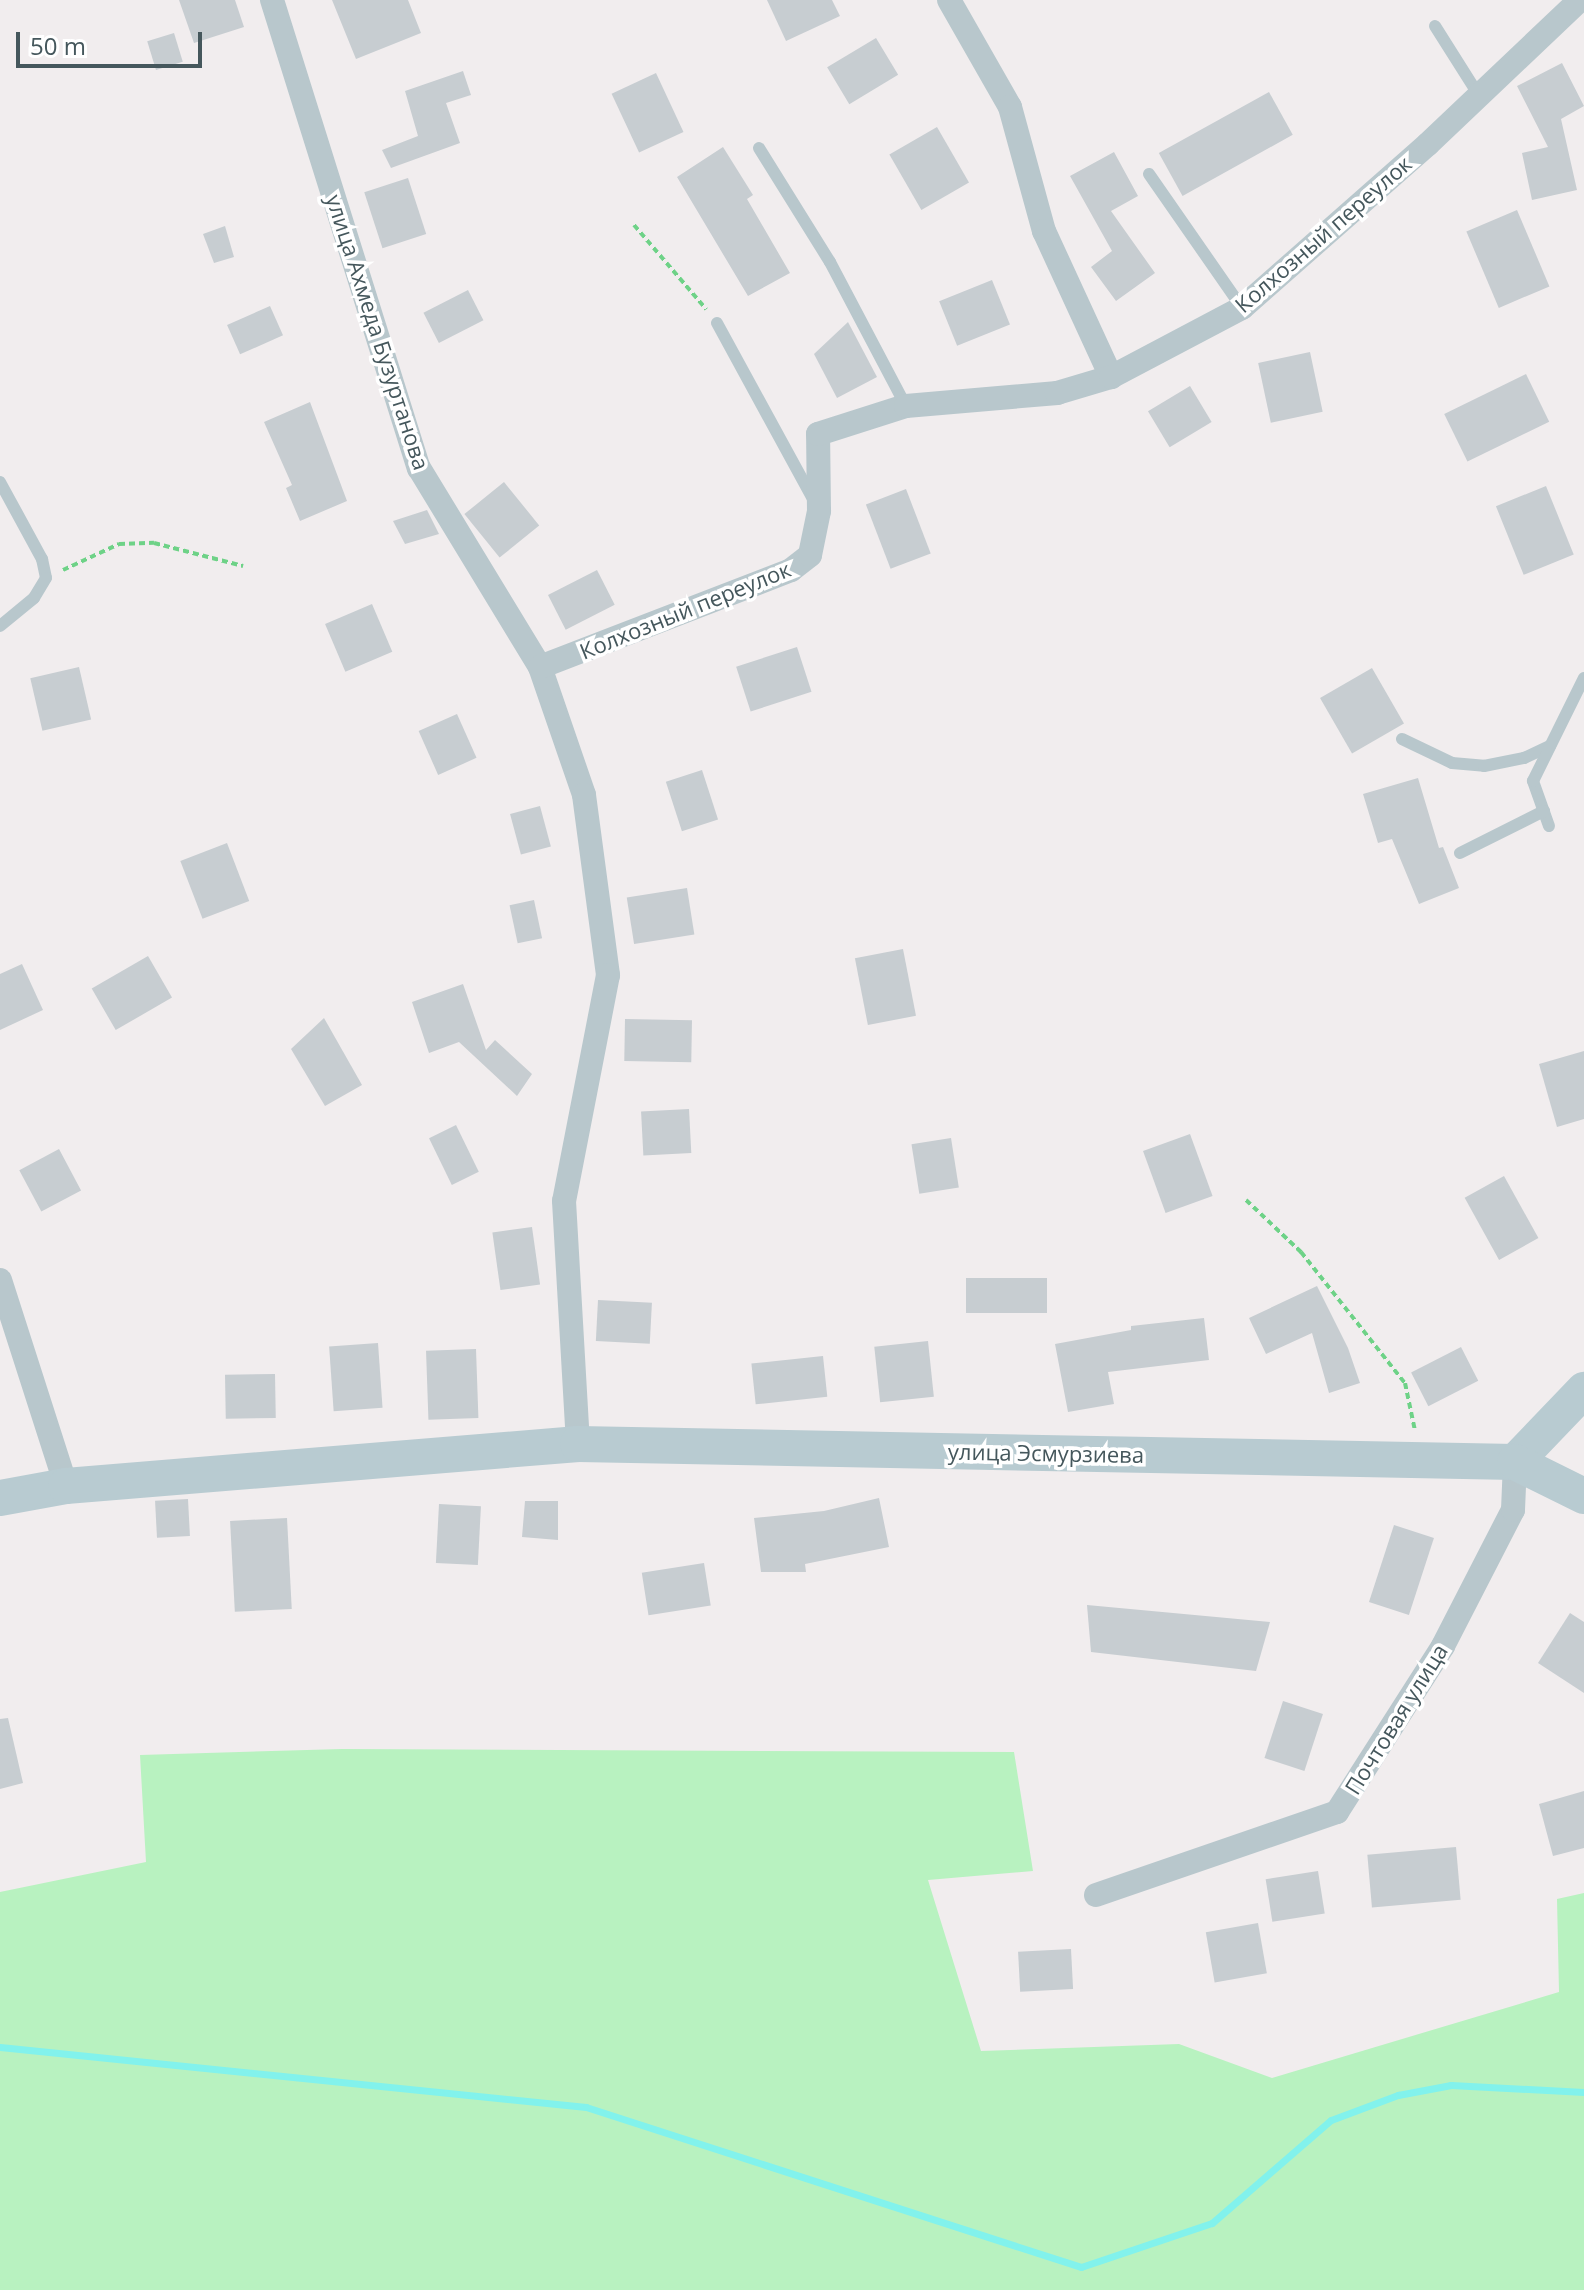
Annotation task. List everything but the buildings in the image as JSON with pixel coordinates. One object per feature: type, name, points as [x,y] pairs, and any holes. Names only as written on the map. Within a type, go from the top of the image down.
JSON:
[{"type":"street","name":"улица Ахмеда Бузуртанова","points":[[272,0],[419,468],[540,667],[584,795],[608,975],[564,1201],[578,1444]]},
{"type":"street","points":[[949,0],[1010,107],[1044,231],[1111,377]]},
{"type":"street","name":"Колхозный переулок","points":[[540,667],[791,570],[810,555],[819,511],[818,434],[906,406],[1057,393],[1111,377],[1242,308],[1428,144],[1580,0]]},
{"type":"street","points":[[0,1280],[66,1486]]},
{"type":"street","points":[[1584,1390],[1515,1462],[1584,1496]]},
{"type":"street","name":"улица Эсмурзиева","points":[[0,1498],[66,1486],[578,1444],[1515,1462]]},
{"type":"street","name":"Почтовая улица","points":[[1096,1895],[1337,1812],[1443,1646],[1506,1524],[1513,1510],[1515,1462]]},
{"type":"lane","points":[[1435,26],[1478,94]]},
{"type":"lane","points":[[759,148],[830,262],[906,406]]},
{"type":"lane","points":[[1149,174],[1242,308]]},
{"type":"lane","points":[[717,323],[819,511]]},
{"type":"lane","points":[[0,482],[42,559],[46,578],[34,598],[0,626]]},
{"type":"lane","points":[[1549,826],[1533,781],[1584,678]]},
{"type":"lane","points":[[1402,739],[1452,763],[1484,766],[1524,758],[1550,746]]},
{"type":"lane","points":[[1460,853],[1544,811]]},
{"type":"path","points":[[634,225],[717,323]]},
{"type":"path","points":[[46,578],[119,544],[154,543],[243,566]]},
{"type":"path","points":[[1246,1200],[1301,1252],[1405,1383],[1420,1461]]},
{"type":"green space","points":[[342,1749],[1014,1752],[1033,1871],[928,1880],[981,2051],[1179,2044],[1272,2078],[1559,1992],[1557,1899],[1584,1893],[1584,2290],[0,2290],[0,1892],[146,1862],[140,1755]]},
{"type":"waterway","points":[[0,2047],[586,2107],[1081,2267],[1212,2223],[1331,2120],[1398,2095],[1451,2085],[1584,2092]]}]
